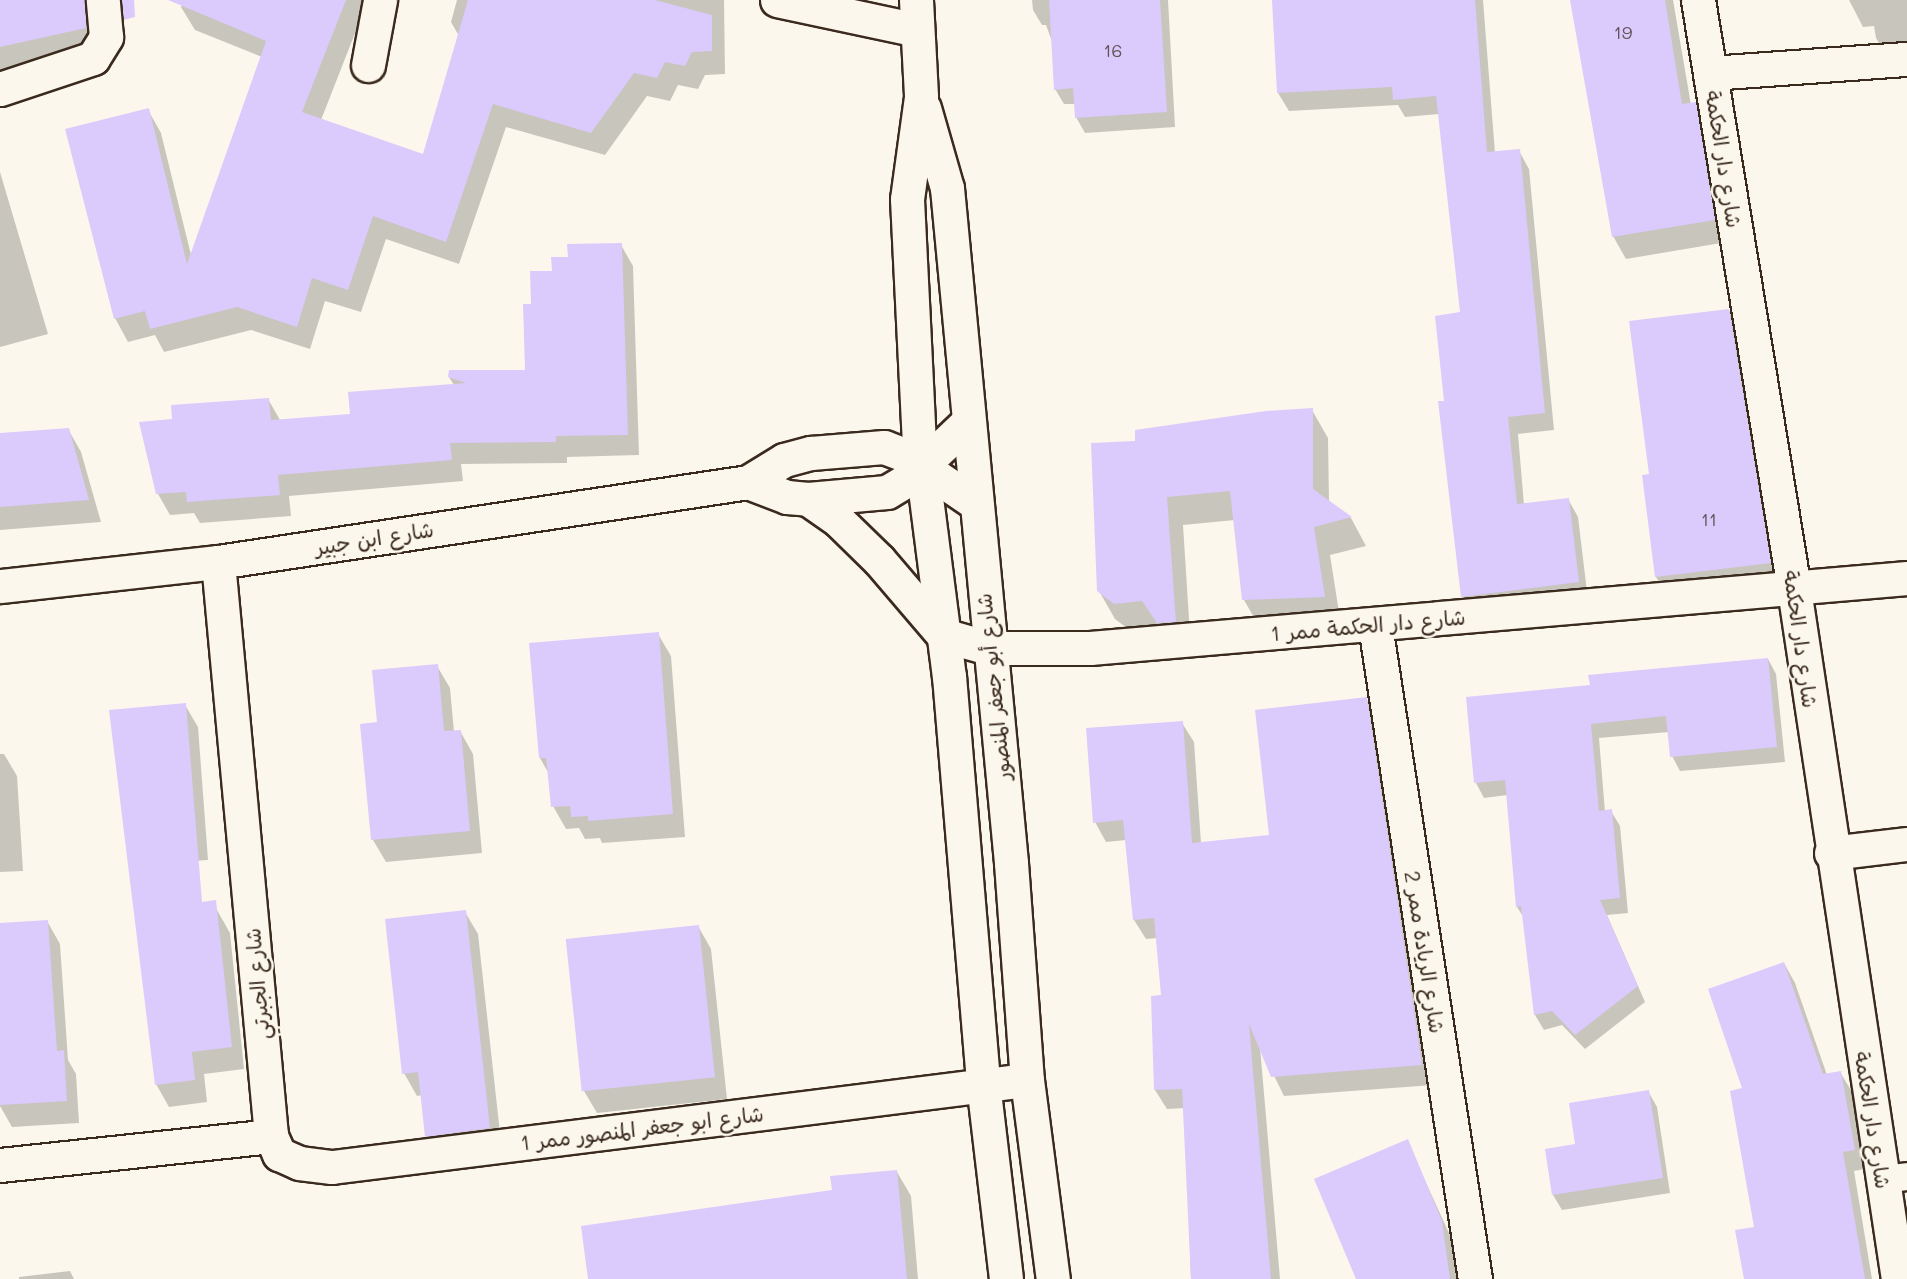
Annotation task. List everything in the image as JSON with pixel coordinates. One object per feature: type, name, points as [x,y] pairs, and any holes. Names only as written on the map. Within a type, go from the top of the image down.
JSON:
[{"type":"street","points":[[0,89],[93,58],[106,37],[104,0]]},
{"type":"street","points":[[368,65],[380,0]]},
{"type":"street","points":[[777,0],[917,15]]},
{"type":"street","name":"شارع دار الحكمة","points":[[1698,0],[1794,589],[1831,853],[1895,1177],[1898,1279]]},
{"type":"street","name":"شارع أبو جعفر المنصور","points":[[917,15],[921,97],[907,199],[921,466],[943,635],[967,866],[983,1083],[1006,1279]]},
{"type":"street","points":[[1710,73],[1907,59]]},
{"type":"street","name":"شارع أبو جعفر المنصور","points":[[921,97],[947,188],[974,502],[1011,863],[1027,1080],[1053,1279]]},
{"type":"street","name":"شارع ابن جبير","points":[[748,482],[787,497],[808,499],[887,492],[921,466],[968,422]]},
{"type":"street","name":"شارع ابن جبير","points":[[0,586],[218,562],[748,482],[784,460],[811,453],[884,447],[921,466],[974,502]]},
{"type":"street","points":[[808,499],[839,520],[879,560],[943,635]]},
{"type":"street","name":"شارع الجبرتي","points":[[218,562],[271,1136]]},
{"type":"street","name":"شارع دار الحكمة ممر 1","points":[[943,635],[989,648],[1090,648],[1907,578]]},
{"type":"street","name":"شارع الريادة ممر 2","points":[[1375,625],[1475,1279]]},
{"type":"street","points":[[1831,853],[1907,844]]},
{"type":"street","name":"شارع ابو جعفر المنصور ممر 1","points":[[271,1136],[279,1154],[299,1163],[332,1167],[983,1083],[1027,1080]]},
{"type":"street","points":[[0,1165],[271,1136]]},
{"type":"building","points":[[0,0],[85,0],[86,28],[0,47]]},
{"type":"building","points":[[122,0],[134,0],[135,17],[123,20]]},
{"type":"building","points":[[168,0],[346,0],[302,112],[423,154],[468,0],[655,0],[712,15],[712,51],[692,52],[685,66],[665,62],[657,78],[634,73],[591,133],[493,104],[446,242],[373,216],[348,290],[312,278],[297,327],[237,307],[150,329],[145,311],[114,319],[65,129],[149,108],[187,264],[266,41]]},
{"type":"building","points":[[1049,0],[1160,0],[1167,112],[1075,118],[1073,88],[1054,90]]},
{"type":"building","points":[[1272,0],[1475,0],[1487,152],[1520,149],[1545,413],[1508,417],[1517,504],[1569,498],[1579,582],[1461,597],[1438,401],[1444,401],[1435,316],[1460,312],[1436,96],[1393,100],[1392,87],[1277,93]]},
{"type":"building","points":[[1570,0],[1665,0],[1682,104],[1696,102],[1715,220],[1612,237]]},
{"type":"building","points":[[622,243],[628,435],[556,436],[556,442],[450,443],[452,460],[278,475],[280,495],[187,502],[186,492],[156,494],[139,422],[172,419],[171,405],[269,398],[271,420],[350,414],[348,392],[466,383],[448,377],[449,370],[525,370],[523,304],[531,304],[530,271],[552,271],[551,257],[568,257],[567,244]]},
{"type":"building","points":[[1729,309],[1771,563],[1655,577],[1642,475],[1649,474],[1629,321]]},
{"type":"building","points":[[1313,408],[1313,489],[1352,517],[1314,527],[1325,597],[1242,600],[1230,491],[1167,497],[1176,622],[1157,623],[1142,601],[1114,604],[1097,591],[1091,443],[1135,441],[1135,430],[1266,411]]},
{"type":"building","points":[[69,428],[89,500],[0,507],[0,433]]},
{"type":"building","points":[[659,632],[673,814],[588,821],[588,816],[571,817],[570,806],[551,807],[546,758],[539,758],[529,643]]},
{"type":"building","points":[[1768,658],[1777,747],[1670,757],[1666,716],[1591,724],[1599,811],[1612,809],[1620,898],[1600,900],[1638,986],[1575,1035],[1552,1011],[1534,1015],[1521,906],[1516,907],[1505,780],[1474,783],[1466,697],[1590,685],[1588,675]]},
{"type":"building","points":[[438,664],[444,731],[461,730],[470,831],[371,840],[360,724],[377,722],[372,670]]},
{"type":"building","points":[[1367,697],[1422,1065],[1271,1077],[1249,1024],[1271,1279],[1191,1279],[1182,1089],[1154,1090],[1151,996],[1161,995],[1154,918],[1133,920],[1123,820],[1093,823],[1086,728],[1183,721],[1192,843],[1269,835],[1255,710]]},
{"type":"building","points":[[186,703],[202,902],[216,900],[232,1047],[192,1052],[195,1080],[155,1085],[109,710]]},
{"type":"building","points":[[466,910],[490,1128],[425,1137],[418,1072],[402,1074],[385,919]]},
{"type":"building","points":[[48,920],[57,1051],[64,1050],[67,1101],[0,1105],[0,923]]},
{"type":"building","points":[[699,925],[715,1077],[582,1091],[566,939]]},
{"type":"building","points":[[1784,962],[1823,1074],[1841,1071],[1855,1150],[1843,1152],[1865,1279],[1744,1279],[1735,1230],[1754,1227],[1730,1091],[1742,1088],[1708,989]]},
{"type":"building","points":[[1649,1090],[1663,1178],[1552,1195],[1545,1149],[1575,1144],[1569,1103]]},
{"type":"building","points":[[1408,1139],[1442,1221],[1450,1279],[1356,1279],[1314,1179]]},
{"type":"building","points":[[897,1170],[907,1279],[588,1279],[581,1226],[832,1190],[830,1176]]}]
